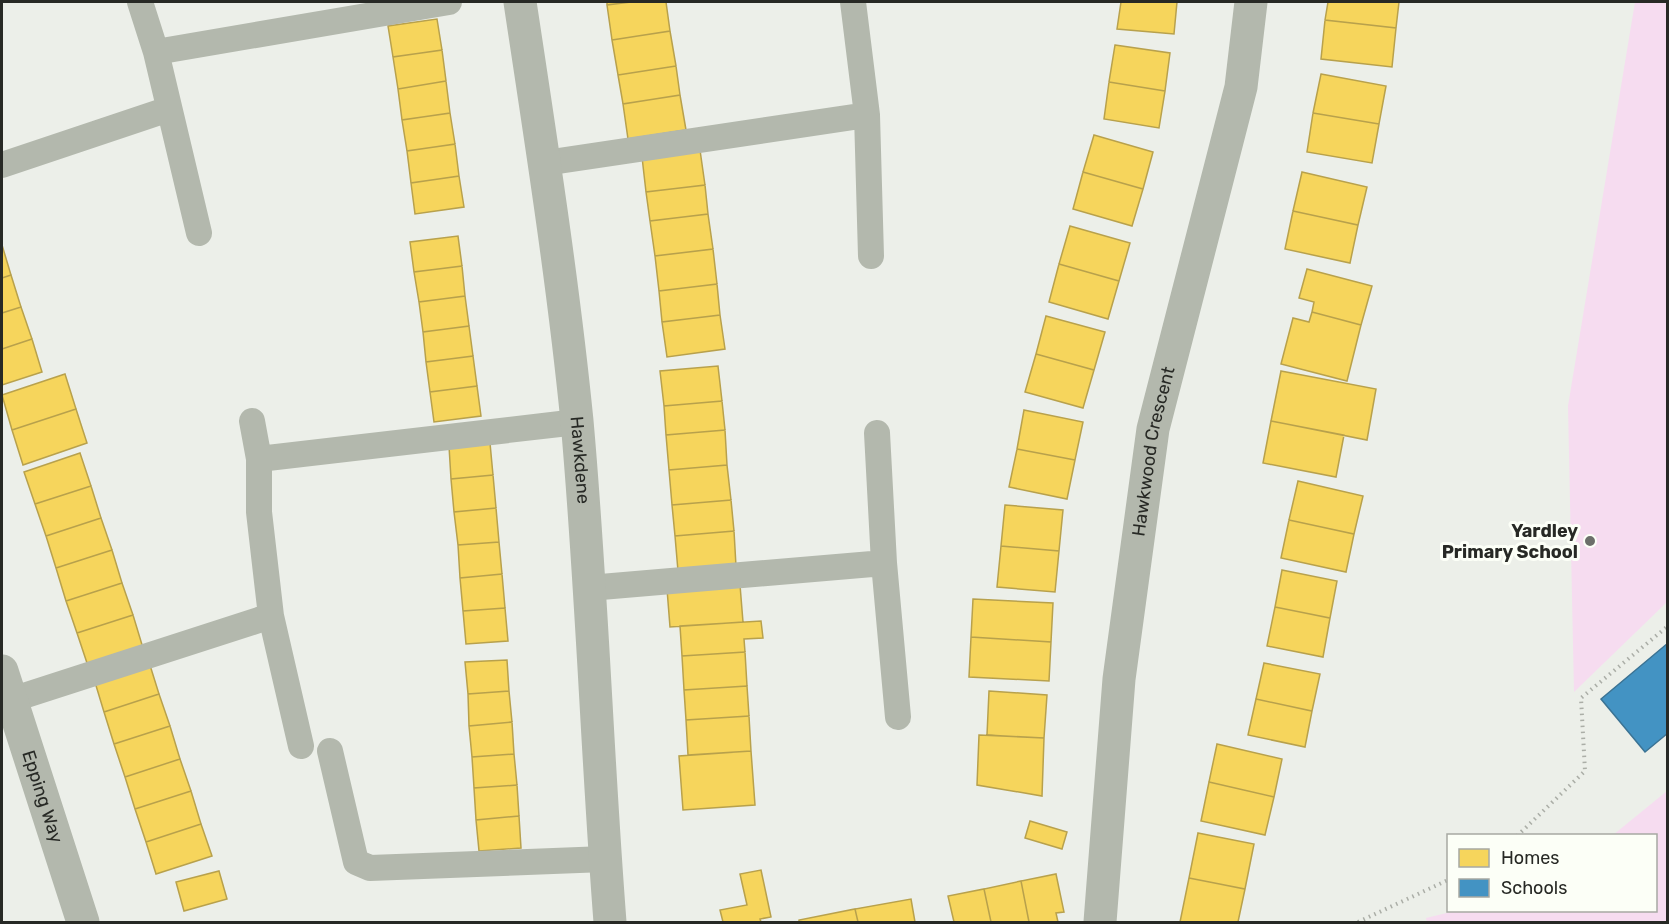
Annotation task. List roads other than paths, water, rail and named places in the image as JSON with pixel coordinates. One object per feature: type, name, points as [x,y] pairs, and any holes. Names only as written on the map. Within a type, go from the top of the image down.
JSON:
[{"type":"street","name":"Hawkdene","points":[[520,2],[561,279],[577,422],[610,922]]},
{"type":"street","name":"Hawkwood Crescent","points":[[1101,916],[1119,679],[1153,429],[1241,87],[1251,2]]},
{"type":"street","name":"Epping Way","points":[[6,686],[83,922]]},
{"type":"lane","points":[[140,2],[156,52],[199,233]]},
{"type":"lane","points":[[156,52],[449,2]]},
{"type":"lane","points":[[853,2],[867,115],[872,256]]},
{"type":"lane","points":[[2,165],[169,110]]},
{"type":"lane","points":[[545,163],[867,115]]},
{"type":"lane","points":[[252,421],[259,459],[259,512],[271,616],[301,746]]},
{"type":"lane","points":[[259,459],[577,422]]},
{"type":"lane","points":[[878,433],[884,563],[898,717]]},
{"type":"lane","points":[[589,588],[884,563]]},
{"type":"lane","points":[[6,686],[271,616]]},
{"type":"lane","points":[[330,752],[357,862],[370,868],[605,859]]},
{"type":"place","name":"Yardley Primary School","points":[[1590,541]]}]
